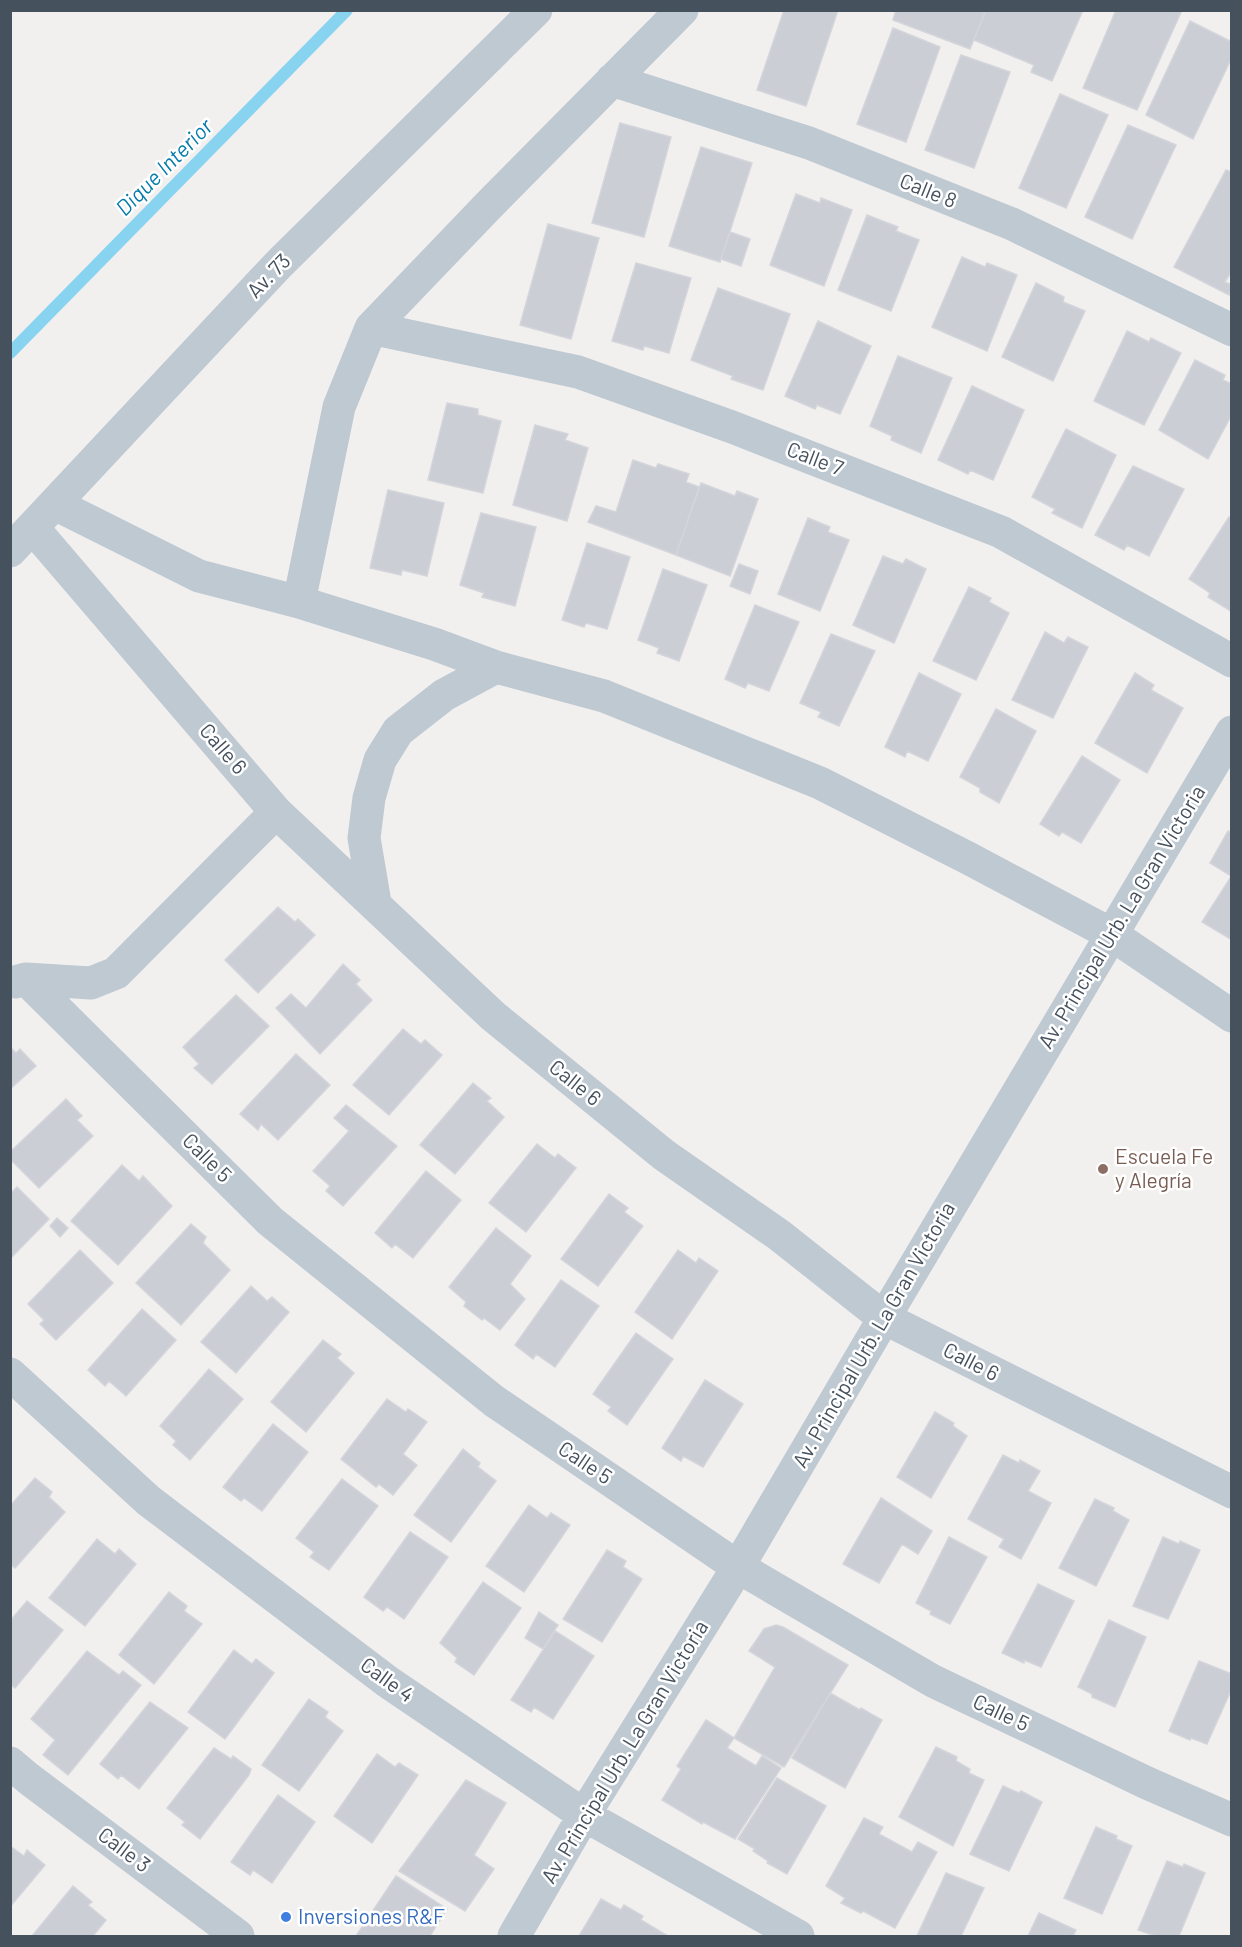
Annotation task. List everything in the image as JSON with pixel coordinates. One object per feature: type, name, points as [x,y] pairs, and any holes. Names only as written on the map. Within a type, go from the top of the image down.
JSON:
[{"type":"street","name":"Av. 73","points":[[10,550],[278,265],[536,10]]},
{"type":"street","points":[[299,602],[339,407],[371,328],[682,10]]},
{"type":"street","name":"Calle 8","points":[[612,80],[809,143],[1012,224],[1232,330]]},
{"type":"street","name":"Calle 7","points":[[371,328],[578,372],[744,431],[1001,532],[1232,661]]},
{"type":"street","points":[[55,504],[199,576],[299,602],[434,644],[496,667],[604,696],[820,783],[1111,934],[1232,1016]]},
{"type":"street","name":"Calle 6","points":[[33,528],[276,812],[502,1024],[664,1155],[779,1235],[884,1318],[1232,1492]]},
{"type":"street","points":[[375,903],[364,838],[369,798],[380,760],[398,731],[444,695],[496,667]]},
{"type":"street","name":"Av. Principal Urb. La Gran Victoria","points":[[514,1936],[584,1815],[738,1567],[1232,732]]},
{"type":"street","points":[[18,981],[92,983],[116,973],[276,812]]},
{"type":"street","name":"Calle 5","points":[[18,981],[270,1221],[494,1401],[738,1567],[933,1681],[1147,1783],[1232,1820]]},
{"type":"street","name":"Calle 4","points":[[10,1374],[149,1501],[388,1682],[584,1815],[798,1936]]},
{"type":"street","name":"Calle 3","points":[[10,1763],[238,1936]]},
{"type":"building","points":[[784,10],[838,10],[806,106],[757,90]]},
{"type":"building","points":[[896,10],[986,10],[970,49],[893,20]]},
{"type":"building","points":[[986,10],[1083,10],[1052,81],[1031,72],[1034,65],[974,40]]},
{"type":"building","points":[[1116,10],[1182,10],[1137,110],[1083,88]]},
{"type":"building","points":[[1190,21],[1232,42],[1232,57],[1193,139],[1146,115]]},
{"type":"building","points":[[893,28],[940,47],[906,142],[857,124]]},
{"type":"building","points":[[961,55],[1010,72],[974,168],[925,150]]},
{"type":"building","points":[[1060,94],[1108,115],[1066,208],[1019,188]]},
{"type":"building","points":[[620,123],[671,137],[644,237],[592,223]]},
{"type":"building","points":[[1128,125],[1176,145],[1132,239],[1085,217]]},
{"type":"building","points":[[701,147],[752,163],[720,262],[669,246]]},
{"type":"building","points":[[1226,170],[1232,172],[1232,270],[1225,282],[1232,285],[1229,295],[1174,267]]},
{"type":"building","points":[[796,194],[820,203],[821,198],[852,210],[824,286],[770,265]]},
{"type":"building","points":[[867,215],[898,227],[896,231],[919,240],[891,311],[838,290]]},
{"type":"building","points":[[548,224],[599,238],[571,339],[520,325]]},
{"type":"building","points":[[730,232],[750,239],[741,266],[721,259]]},
{"type":"building","points":[[962,257],[985,267],[987,263],[1017,275],[987,351],[932,327]]},
{"type":"building","points":[[636,263],[691,278],[669,353],[644,346],[643,350],[612,341]]},
{"type":"building","points":[[1036,283],[1064,297],[1063,302],[1085,311],[1053,381],[1002,357]]},
{"type":"building","points":[[718,288],[790,314],[763,390],[731,379],[733,376],[691,360]]},
{"type":"building","points":[[818,321],[871,346],[840,414],[817,405],[815,409],[785,396]]},
{"type":"building","points":[[1127,331],[1149,342],[1151,338],[1181,353],[1144,425],[1094,401]]},
{"type":"building","points":[[898,356],[952,378],[921,453],[891,440],[892,436],[870,426]]},
{"type":"building","points":[[1195,360],[1225,375],[1223,380],[1232,384],[1232,414],[1208,459],[1159,430]]},
{"type":"building","points":[[972,386],[1024,410],[993,480],[970,470],[968,474],[938,460]]},
{"type":"building","points":[[447,403],[478,409],[478,415],[501,421],[483,493],[428,480]]},
{"type":"building","points":[[535,425],[568,434],[565,440],[588,448],[567,521],[513,505]]},
{"type":"building","points":[[1066,429],[1116,455],[1082,528],[1052,513],[1055,509],[1032,497]]},
{"type":"building","points":[[633,460],[656,468],[658,464],[689,474],[686,482],[699,487],[676,555],[588,522],[596,506],[616,512]]},
{"type":"building","points":[[1133,466],[1184,489],[1149,556],[1127,545],[1124,550],[1095,535]]},
{"type":"building","points":[[701,483],[735,496],[737,491],[758,499],[730,576],[676,555]]},
{"type":"building","points":[[388,490],[444,503],[427,576],[402,570],[401,575],[370,568]]},
{"type":"building","points":[[481,513],[536,527],[515,606],[482,597],[484,593],[460,585]]},
{"type":"building","points":[[1229,517],[1232,518],[1232,612],[1208,597],[1210,593],[1189,579]]},
{"type":"building","points":[[808,518],[830,527],[828,532],[849,540],[820,611],[778,594]]},
{"type":"building","points":[[587,543],[630,557],[607,629],[586,623],[584,627],[562,620]]},
{"type":"building","points":[[883,556],[903,564],[906,559],[926,569],[894,643],[853,625]]},
{"type":"building","points":[[739,564],[758,571],[750,594],[730,586]]},
{"type":"building","points":[[663,569],[707,585],[679,661],[657,653],[659,648],[638,640]]},
{"type":"building","points":[[969,587],[991,598],[989,602],[1009,613],[976,680],[933,661]]},
{"type":"building","points":[[755,605],[799,622],[769,691],[748,683],[745,688],[725,679]]},
{"type":"building","points":[[1045,632],[1064,643],[1068,637],[1088,647],[1053,718],[1012,700]]},
{"type":"building","points":[[831,634],[875,651],[839,726],[818,717],[821,712],[800,703]]},
{"type":"building","points":[[919,673],[961,694],[928,761],[907,751],[905,757],[885,747]]},
{"type":"building","points":[[1135,673],[1154,685],[1151,690],[1183,708],[1147,773],[1095,743]]},
{"type":"building","points":[[996,709],[1036,731],[999,803],[980,792],[980,788],[960,777]]},
{"type":"building","points":[[1082,756],[1120,780],[1081,843],[1062,832],[1059,836],[1040,824]]},
{"type":"building","points":[[1228,831],[1232,833],[1231,876],[1210,863]]},
{"type":"building","points":[[1232,875],[1232,940],[1202,922]]},
{"type":"building","points":[[278,907],[295,922],[298,919],[315,935],[258,993],[225,960]]},
{"type":"building","points":[[343,964],[360,980],[356,984],[372,1000],[320,1054],[276,1008],[291,994],[306,1008]]},
{"type":"building","points":[[236,995],[269,1026],[212,1084],[194,1068],[199,1064],[183,1047]]},
{"type":"building","points":[[403,1029],[421,1044],[425,1040],[442,1055],[389,1115],[353,1085]]},
{"type":"building","points":[[10,1047],[16,1053],[20,1049],[36,1066],[10,1089]]},
{"type":"building","points":[[296,1054],[330,1085],[278,1140],[261,1124],[258,1130],[240,1114]]},
{"type":"building","points":[[473,1083],[491,1098],[487,1101],[504,1117],[455,1174],[420,1145]]},
{"type":"building","points":[[66,1099],[82,1116],[77,1120],[93,1136],[39,1188],[10,1159],[10,1152]]},
{"type":"building","points":[[346,1105],[397,1146],[343,1206],[326,1191],[330,1186],[313,1171],[349,1131],[334,1118]]},
{"type":"building","points":[[537,1144],[555,1158],[558,1154],[576,1168],[526,1232],[489,1203]]},
{"type":"building","points":[[122,1165],[139,1181],[143,1176],[172,1206],[118,1265],[71,1221]]},
{"type":"building","points":[[426,1171],[461,1200],[413,1258],[395,1244],[392,1248],[375,1233]]},
{"type":"building","points":[[17,1187],[49,1219],[10,1259],[10,1194]]},
{"type":"building","points":[[609,1194],[628,1208],[624,1212],[643,1226],[598,1286],[561,1259]]},
{"type":"building","points":[[57,1218],[68,1228],[60,1237],[50,1226]]},
{"type":"building","points":[[191,1224],[206,1237],[203,1243],[230,1270],[181,1325],[136,1283]]},
{"type":"building","points":[[496,1228],[531,1256],[510,1284],[525,1299],[500,1330],[464,1306],[466,1302],[449,1287]]},
{"type":"building","points":[[80,1250],[113,1283],[56,1340],[40,1324],[44,1320],[28,1304]]},
{"type":"building","points":[[678,1250],[696,1263],[699,1258],[718,1271],[672,1339],[635,1312]]},
{"type":"building","points":[[561,1280],[599,1306],[555,1367],[536,1354],[533,1359],[515,1345]]},
{"type":"building","points":[[251,1286],[267,1301],[272,1297],[289,1312],[236,1373],[201,1342]]},
{"type":"building","points":[[142,1309],[176,1340],[126,1396],[109,1381],[105,1386],[88,1370]]},
{"type":"building","points":[[636,1333],[673,1359],[627,1425],[608,1411],[611,1407],[593,1394]]},
{"type":"building","points":[[323,1340],[341,1354],[337,1358],[354,1373],[306,1432],[271,1402]]},
{"type":"building","points":[[209,1369],[243,1399],[190,1460],[173,1445],[176,1441],[160,1426]]},
{"type":"building","points":[[705,1380],[743,1404],[703,1467],[683,1456],[681,1461],[662,1448]]},
{"type":"building","points":[[387,1399],[427,1422],[403,1454],[417,1465],[393,1495],[379,1484],[376,1487],[341,1459]]},
{"type":"building","points":[[935,1412],[954,1423],[953,1426],[967,1436],[931,1498],[897,1477]]},
{"type":"building","points":[[273,1424],[308,1452],[262,1511],[244,1498],[241,1501],[223,1487]]},
{"type":"building","points":[[463,1449],[480,1463],[478,1467],[496,1481],[451,1542],[414,1515]]},
{"type":"building","points":[[1003,1455],[1019,1463],[1020,1460],[1040,1471],[1028,1491],[1051,1503],[1021,1559],[999,1547],[1004,1539],[968,1519]]},
{"type":"building","points":[[35,1478],[52,1492],[49,1497],[65,1512],[15,1568],[10,1564],[10,1506]]},
{"type":"building","points":[[342,1479],[378,1506],[329,1570],[310,1557],[314,1552],[296,1538]]},
{"type":"building","points":[[881,1498],[932,1531],[918,1554],[902,1544],[879,1583],[843,1564]]},
{"type":"building","points":[[1095,1499],[1114,1508],[1113,1511],[1129,1520],[1096,1586],[1059,1568]]},
{"type":"building","points":[[529,1505],[547,1518],[551,1513],[570,1525],[524,1592],[486,1566]]},
{"type":"building","points":[[410,1532],[448,1557],[404,1619],[387,1607],[383,1611],[364,1597]]},
{"type":"building","points":[[949,1537],[987,1557],[950,1624],[930,1614],[931,1611],[916,1603]]},
{"type":"building","points":[[1163,1537],[1179,1544],[1180,1541],[1200,1550],[1168,1619],[1133,1606]]},
{"type":"building","points":[[97,1539],[115,1554],[119,1549],[136,1564],[85,1626],[49,1598]]},
{"type":"building","points":[[607,1550],[626,1561],[623,1567],[642,1579],[602,1642],[563,1619]]},
{"type":"building","points":[[483,1582],[521,1608],[474,1675],[455,1662],[457,1658],[440,1643]]},
{"type":"building","points":[[1038,1584],[1074,1601],[1041,1667],[1024,1660],[1024,1663],[1002,1653]]},
{"type":"building","points":[[169,1592],[187,1606],[184,1611],[202,1624],[154,1684],[119,1655]]},
{"type":"building","points":[[27,1601],[63,1630],[15,1688],[10,1684],[10,1621]]},
{"type":"building","points":[[539,1612],[558,1625],[543,1649],[525,1638]]},
{"type":"building","points":[[1109,1620],[1146,1637],[1115,1707],[1092,1697],[1092,1694],[1078,1687]]},
{"type":"building","points":[[776,1625],[848,1665],[784,1767],[734,1738],[775,1667],[749,1651],[764,1629]]},
{"type":"building","points":[[555,1631],[594,1656],[553,1719],[534,1707],[531,1712],[511,1700]]},
{"type":"building","points":[[234,1650],[252,1664],[256,1659],[274,1673],[225,1739],[188,1712]]},
{"type":"building","points":[[87,1651],[119,1675],[123,1671],[141,1685],[68,1775],[43,1755],[55,1740],[31,1719]]},
{"type":"building","points":[[1199,1661],[1232,1674],[1232,1688],[1207,1744],[1169,1731]]},
{"type":"building","points":[[830,1693],[882,1720],[845,1788],[792,1758]]},
{"type":"building","points":[[309,1699],[328,1712],[325,1717],[343,1731],[299,1791],[262,1765]]},
{"type":"building","points":[[150,1702],[188,1728],[139,1789],[121,1775],[118,1779],[100,1764]]},
{"type":"building","points":[[706,1720],[734,1738],[727,1748],[756,1766],[762,1756],[781,1768],[735,1839],[703,1822],[702,1824],[662,1800],[681,1769],[677,1766]]},
{"type":"building","points":[[936,1747],[957,1757],[956,1761],[970,1769],[969,1773],[984,1780],[953,1846],[899,1817]]},
{"type":"building","points":[[214,1748],[231,1759],[233,1756],[251,1769],[249,1775],[200,1839],[182,1825],[185,1822],[167,1808]]},
{"type":"building","points":[[377,1754],[395,1767],[399,1763],[418,1775],[372,1843],[334,1816]]},
{"type":"building","points":[[777,1778],[826,1806],[787,1874],[767,1863],[768,1861],[753,1851],[755,1849],[738,1839]]},
{"type":"building","points":[[466,1780],[506,1803],[474,1855],[494,1869],[465,1911],[399,1871]]},
{"type":"building","points":[[1003,1786],[1019,1793],[1021,1791],[1042,1802],[1009,1871],[970,1854]]},
{"type":"building","points":[[278,1795],[315,1822],[272,1883],[253,1870],[250,1875],[231,1862]]},
{"type":"building","points":[[864,1818],[883,1827],[879,1834],[912,1852],[918,1842],[937,1852],[895,1928],[863,1911],[861,1913],[841,1903],[845,1898],[826,1886]]},
{"type":"building","points":[[1096,1827],[1117,1836],[1116,1839],[1132,1846],[1102,1914],[1064,1898]]},
{"type":"building","points":[[10,1846],[24,1856],[27,1850],[45,1865],[10,1907]]},
{"type":"building","points":[[1167,1861],[1183,1867],[1184,1864],[1205,1873],[1179,1936],[1156,1936],[1138,1930]]},
{"type":"building","points":[[946,1873],[984,1888],[961,1936],[917,1936]]},
{"type":"building","points":[[396,1876],[447,1909],[430,1936],[356,1936]]},
{"type":"building","points":[[73,1886],[92,1902],[88,1905],[106,1920],[93,1936],[32,1936]]},
{"type":"building","points":[[601,1899],[621,1910],[624,1905],[643,1916],[641,1920],[668,1936],[579,1936]]},
{"type":"building","points":[[1039,1913],[1076,1930],[1073,1936],[1028,1936]]},
{"type":"waterway","name":"Dique Interior","points":[[10,353],[347,10]]},
{"type":"place","name":"Escuela Fe y Alegría","points":[[1103,1169]]},
{"type":"place","name":"Inversiones R&F","points":[[286,1917]]}]
